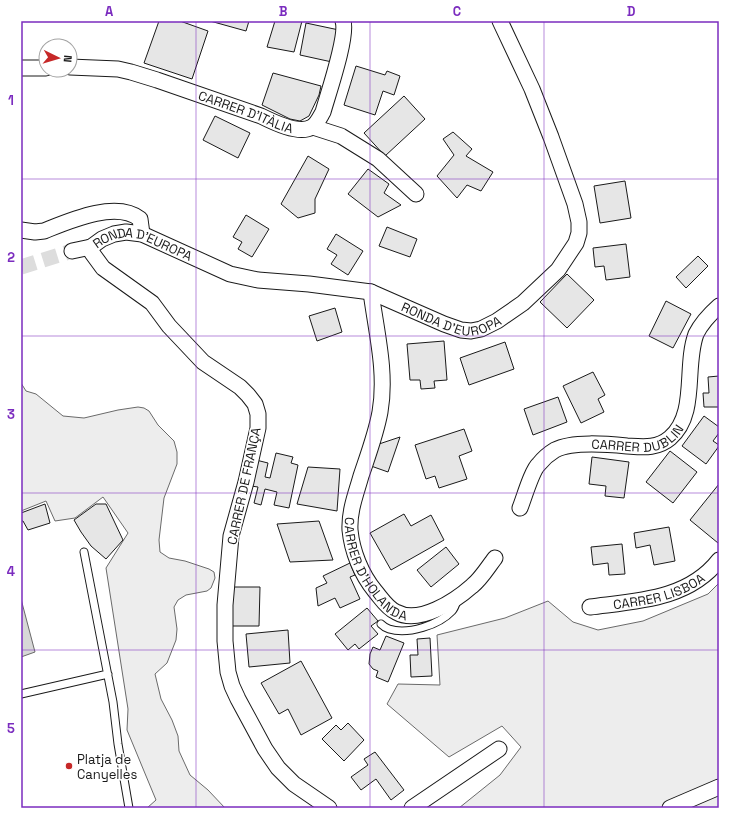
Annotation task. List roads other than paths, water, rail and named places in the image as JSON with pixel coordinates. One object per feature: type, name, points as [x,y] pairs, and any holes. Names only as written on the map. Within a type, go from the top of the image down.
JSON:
[{"type":"street","name":"CARRER D'ITÀLIA","points":[[78,68],[131,72],[254,114],[276,124],[304,130],[313,127],[323,112],[338,58],[345,26],[343,21]]},
{"type":"street","name":"RONDA D'EUROPA","points":[[72,252],[91,247],[102,239],[114,234],[126,232],[142,234],[230,274],[258,280],[309,284],[371,292],[461,330],[471,331],[481,329],[498,321],[523,303],[548,281],[558,270],[576,243],[579,233],[579,222],[570,188],[532,89],[500,21]]},
{"type":"street","points":[[21,68],[38,68]]},
{"type":"street","points":[[313,127],[341,136],[378,158],[416,194]]},
{"type":"street","points":[[21,230],[35,232],[44,231],[95,214],[114,212],[135,215],[140,219],[142,234]]},
{"type":"street","name":"CARRER DE FRANÇA","points":[[91,247],[92,253],[103,268],[152,303],[169,326],[203,362],[240,387],[255,404],[258,414],[258,428],[230,543],[225,605],[225,641],[228,672],[238,699],[265,749],[278,768],[294,784],[329,808]]},
{"type":"street","name":"CARRER D'HOLANDA","points":[[371,292],[381,366],[382,388],[380,412],[375,434],[350,515],[350,531],[356,558],[363,574],[372,588],[390,608],[401,614],[412,616],[424,615],[451,602],[473,586],[495,558]]},
{"type":"street","name":"CARRER DUBLIN","points":[[520,508],[538,464],[555,450],[567,446],[578,445],[647,447],[654,446],[670,438],[681,425],[687,409],[690,360],[697,333],[706,319],[719,306]]},
{"type":"street","name":"CARRER LISBOA","points":[[590,607],[652,598],[682,589],[699,581],[719,560]]},
{"type":"street","points":[[412,808],[499,749]]},
{"type":"street","points":[[670,808],[719,787]]},
{"type":"lane","points":[[84,552],[108,674],[129,808]]},
{"type":"lane","points":[[381,624],[388,629],[395,630],[429,626],[441,620],[454,610],[459,596]]},
{"type":"lane","points":[[21,694],[108,674]]},
{"type":"tunnel","points":[[21,267],[72,251]]},
{"type":"place","name":"Platja de Canyelles","points":[[69,766]]}]
